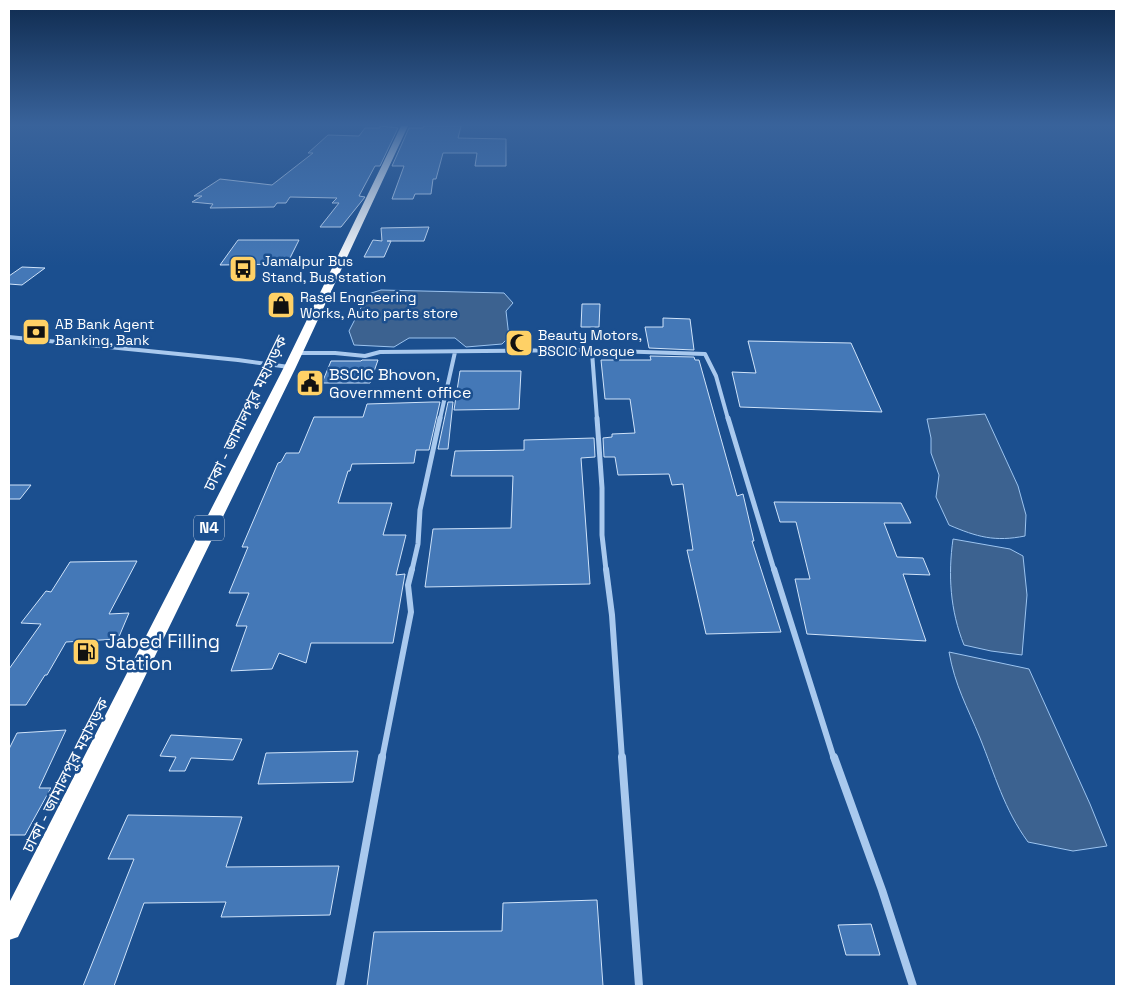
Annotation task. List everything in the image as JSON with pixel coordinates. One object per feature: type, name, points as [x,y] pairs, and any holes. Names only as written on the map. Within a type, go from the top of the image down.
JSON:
[{"type":"highway","name":"ঢাকা - জামালপুর মহাসড়ক","points":[[9,928],[293,360],[383,172]]},
{"type":"street","points":[[9,337],[238,360],[293,360],[341,353],[357,356],[375,355],[380,352],[668,351],[705,354],[716,376],[746,481],[833,755],[882,890],[913,986]]},
{"type":"street","points":[[340,986],[411,612],[408,585],[418,544],[420,510],[455,352]]},
{"type":"street","points":[[592,352],[602,488],[602,535],[612,615],[640,986]]},
{"type":"water","points":[[381,290],[504,293],[513,303],[506,311],[509,337],[502,344],[466,347],[455,338],[409,338],[394,347],[354,345],[349,331],[368,294]]},
{"type":"water","points":[[985,414],[1018,486],[1026,515],[1025,536],[1004,539],[986,537],[968,533],[949,525],[936,497],[939,475],[931,453],[931,438],[927,419]]},
{"type":"water","points":[[953,539],[1010,549],[1023,556],[1027,595],[1022,655],[964,645],[959,632],[951,592]]},
{"type":"water","points":[[949,652],[1029,669],[1107,846],[1073,851],[1028,842],[1012,817],[1001,792],[958,686]]},
{"type":"building","points":[[288,172],[372,172],[359,196],[365,197],[341,227],[320,227],[339,203],[332,203],[337,198],[290,197],[286,203],[277,203],[274,207],[210,208],[213,204],[192,202],[202,196],[194,196],[220,179],[272,185]]},
{"type":"building","points":[[402,172],[438,172],[436,179],[433,179],[431,194],[415,194],[413,199],[392,199]]},
{"type":"building","points":[[429,227],[424,241],[391,241],[384,257],[364,257],[373,240],[382,241],[381,228]]},
{"type":"building","points":[[238,240],[299,240],[287,264],[220,265]]},
{"type":"building","points":[[22,267],[45,268],[22,285],[9,284],[9,276]]},
{"type":"building","points":[[582,304],[600,304],[599,327],[581,327]]},
{"type":"building","points":[[663,318],[690,319],[694,350],[649,348],[645,327],[663,327]]},
{"type":"building","points":[[748,341],[851,343],[882,412],[740,407],[732,372],[756,373]]},
{"type":"building","points":[[650,356],[694,357],[695,360],[699,360],[737,496],[743,494],[754,541],[752,541],[781,632],[706,634],[687,550],[693,550],[683,484],[672,485],[669,474],[618,475],[615,457],[604,457],[603,438],[612,437],[612,434],[635,433],[630,399],[605,399],[601,360],[651,360]]},
{"type":"building","points":[[378,360],[370,383],[322,383],[331,361]]},
{"type":"building","points":[[460,371],[521,371],[519,409],[454,410]]},
{"type":"building","points":[[440,402],[429,450],[416,450],[414,463],[352,464],[338,503],[392,503],[383,535],[406,535],[396,575],[405,574],[393,643],[311,643],[306,663],[279,653],[272,669],[231,671],[247,626],[236,626],[249,593],[229,593],[248,547],[242,547],[278,463],[281,462],[286,453],[299,453],[314,417],[363,417],[367,404]]},
{"type":"building","points":[[448,402],[453,402],[448,449],[438,449]]},
{"type":"building","points":[[594,438],[595,457],[581,458],[590,584],[425,587],[433,529],[511,528],[513,476],[451,476],[455,451],[524,450],[524,440]]},
{"type":"building","points":[[9,485],[31,485],[20,499],[9,499]]},
{"type":"building","points":[[774,502],[901,503],[911,523],[884,523],[897,557],[923,558],[930,575],[903,574],[926,641],[807,634],[795,579],[810,579],[796,522],[780,522]]},
{"type":"building","points":[[137,561],[109,614],[129,613],[118,639],[66,642],[47,675],[45,675],[26,705],[9,705],[9,669],[41,624],[21,623],[46,591],[51,592],[70,562]]},
{"type":"building","points":[[66,730],[39,788],[51,788],[25,835],[9,835],[9,749],[17,733]]},
{"type":"building","points":[[171,735],[242,739],[233,760],[191,758],[185,771],[169,771],[176,757],[160,756]]},
{"type":"building","points":[[358,751],[353,782],[258,784],[266,753]]},
{"type":"building","points":[[128,815],[242,817],[226,867],[339,866],[330,915],[221,917],[226,902],[144,903],[114,986],[83,986],[134,859],[108,859]]},
{"type":"building","points":[[597,900],[603,986],[367,986],[374,932],[502,931],[503,903]]},
{"type":"building","points":[[871,924],[880,955],[846,955],[838,925]]},
{"type":"place","name":"Jamalpur Bus Stand, Bus station","points":[[243,269]]},
{"type":"place","name":"Rasel Engneering Works, Auto parts store","points":[[281,305]]},
{"type":"place","name":"AB Bank Agent Banking, Bank","points":[[36,332]]},
{"type":"place","name":"Beauty Motors, BSCIC Mosque","points":[[519,343]]},
{"type":"place","name":"BSCIC Bhovon, Government office","points":[[310,383]]},
{"type":"place","name":"Jabed Filling Station","points":[[86,652]]}]
